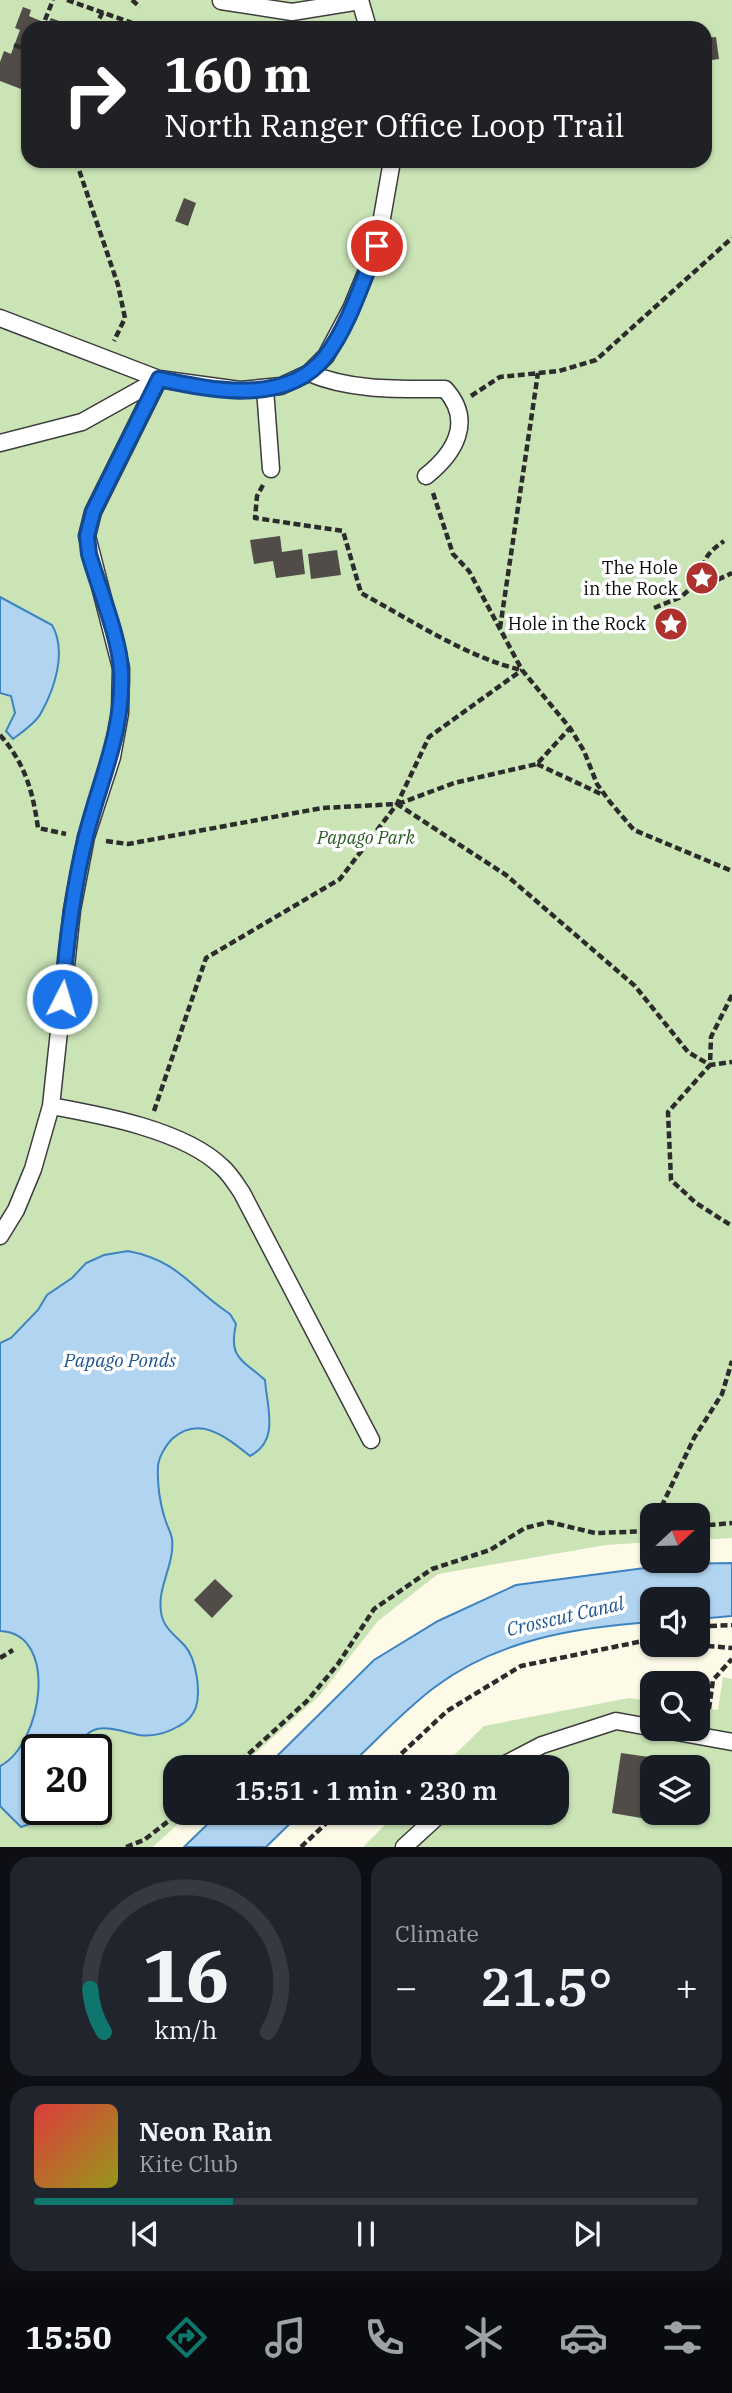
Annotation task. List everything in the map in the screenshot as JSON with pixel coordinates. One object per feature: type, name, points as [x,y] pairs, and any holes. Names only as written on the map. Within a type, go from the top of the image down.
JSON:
[{"type":"lane","points":[[221,1],[292,12],[360,1],[367,21]]},
{"type":"lane","points":[[0,318],[159,379],[189,385],[265,389],[281,386],[309,373],[326,356],[351,309],[377,246],[391,168]]},
{"type":"lane","points":[[309,373],[329,381],[389,389],[445,389],[459,404],[461,426],[445,461],[425,477]]},
{"type":"lane","points":[[0,443],[82,422],[159,379]]},
{"type":"lane","points":[[0,1236],[16,1210],[33,1169],[51,1106],[72,910],[86,837],[112,757],[121,713],[121,668],[89,554],[87,536],[98,501],[159,379]]},
{"type":"lane","points":[[265,389],[271,469]]},
{"type":"lane","points":[[51,1106],[148,1130],[192,1147],[222,1166],[242,1193],[371,1440]]},
{"type":"lane","points":[[523,1755],[542,1745],[617,1721],[732,1742]]},
{"type":"lane","points":[[404,1847],[428,1825]]},
{"type":"path","points":[[45,20],[53,0]]},
{"type":"path","points":[[67,0],[128,21]]},
{"type":"path","points":[[132,0],[141,7]]},
{"type":"path","points":[[98,21],[103,11]]},
{"type":"path","points":[[15,45],[21,47]]},
{"type":"path","points":[[78,168],[118,285],[125,317],[107,358]]},
{"type":"path","points":[[459,404],[500,377],[559,371],[596,360],[732,238]]},
{"type":"path","points":[[500,628],[538,373]]},
{"type":"path","points":[[271,469],[257,496],[255,517],[343,531],[361,593],[473,654],[498,665],[522,670]]},
{"type":"path","points":[[425,477],[440,508],[453,554],[469,571],[522,670],[570,728],[606,797],[634,830],[732,871]]},
{"type":"path","points":[[654,608],[681,597],[702,578],[702,564],[706,554],[723,541]]},
{"type":"path","points":[[702,578],[718,580],[732,573]]},
{"type":"path","points":[[148,1130],[206,958],[340,879],[397,804],[429,737],[522,670]]},
{"type":"path","points":[[0,735],[13,749],[32,787],[38,828],[128,844],[322,808],[397,804],[454,783],[537,764],[570,728]]},
{"type":"path","points":[[537,764],[606,797]]},
{"type":"path","points":[[397,804],[506,875],[635,986],[688,1052],[710,1065],[732,1062]]},
{"type":"path","points":[[732,995],[711,1037],[710,1065],[668,1112],[671,1180],[696,1203],[732,1226]]},
{"type":"path","points":[[662,1503],[694,1438],[723,1394],[732,1360]]},
{"type":"path","points":[[247,1755],[307,1701],[338,1664],[374,1609],[432,1569],[490,1550],[525,1528],[549,1522],[595,1533],[640,1530]]},
{"type":"path","points":[[710,1525],[732,1523]]},
{"type":"path","points":[[710,1626],[732,1625]]},
{"type":"path","points":[[400,1755],[447,1711],[521,1666],[640,1644]]},
{"type":"path","points":[[710,1646],[732,1648]]},
{"type":"path","points":[[0,1658],[13,1650]]},
{"type":"path","points":[[710,1702],[713,1680],[732,1659]]},
{"type":"path","points":[[126,1847],[145,1840],[164,1825]]},
{"type":"path","points":[[301,1847],[324,1825]]},
{"type":"green space","name":"Papago Park","points":[[0,0],[732,0],[732,1538],[710,1539],[710,1503],[640,1503],[640,1543],[606,1545],[438,1574],[378,1621],[319,1696],[253,1755],[163,1755],[163,1825],[177,1825],[153,1847],[0,1847]]},
{"type":"green space","points":[[723,1677],[732,1679],[732,1847],[363,1847],[385,1825],[569,1825],[569,1755],[454,1755],[484,1726],[629,1698],[640,1699],[640,1741],[710,1741],[710,1709],[718,1710]]},
{"type":"water","points":[[0,597],[52,625],[59,646],[55,681],[46,703],[36,720],[13,739],[6,731],[15,713],[11,696],[0,693]]},
{"type":"water","name":"Papago Ponds","points":[[128,1251],[160,1261],[173,1268],[230,1314],[236,1324],[234,1345],[239,1358],[265,1380],[270,1423],[265,1442],[250,1456],[213,1431],[193,1429],[172,1439],[158,1463],[159,1493],[172,1548],[161,1594],[161,1612],[167,1627],[189,1652],[195,1667],[198,1692],[193,1713],[182,1724],[160,1734],[139,1735],[103,1728],[88,1734],[27,1734],[34,1715],[38,1691],[37,1669],[31,1650],[19,1637],[0,1631],[0,1343],[11,1338],[38,1310],[47,1295],[72,1278],[86,1263],[104,1255]]},
{"type":"water","name":"Crosscut Canal","points":[[710,1563],[732,1563],[732,1616],[710,1618],[710,1587],[640,1587],[640,1623],[567,1632],[511,1647],[484,1658],[435,1687],[361,1755],[278,1755],[374,1660],[438,1621],[516,1585],[640,1569],[640,1573],[710,1573]]},
{"type":"water","name":"Papago Ponds","points":[[21,1744],[21,1825],[27,1825],[21,1827],[0,1806],[0,1766],[15,1754]]},
{"type":"water","points":[[207,1825],[289,1825],[266,1847],[184,1847]]},
{"type":"building","points":[[23,7],[31,10],[29,16],[41,21],[21,21],[21,89],[0,81],[0,62],[4,51],[11,54],[20,30],[15,28]]},
{"type":"building","points":[[712,37],[716,37],[719,59],[712,60]]},
{"type":"building","points":[[184,198],[196,203],[188,226],[175,221]]},
{"type":"building","points":[[280,536],[282,552],[302,549],[305,574],[276,578],[273,561],[254,564],[250,540]]},
{"type":"building","points":[[337,550],[341,575],[311,579],[308,554]]},
{"type":"building","points":[[215,1579],[233,1596],[212,1618],[194,1600]]},
{"type":"building","points":[[621,1753],[640,1756],[640,1818],[612,1813]]},
{"type":"place","name":"The Hole in the Rock","points":[[702,578]]},
{"type":"place","name":"Hole in the Rock","points":[[671,624]]},
{"type":"route","points":[[62,999],[72,910],[86,837],[112,757],[121,713],[121,668],[89,554],[87,536],[93,512],[159,379],[240,390],[281,386],[309,373],[326,356],[351,309],[377,246]]}]
